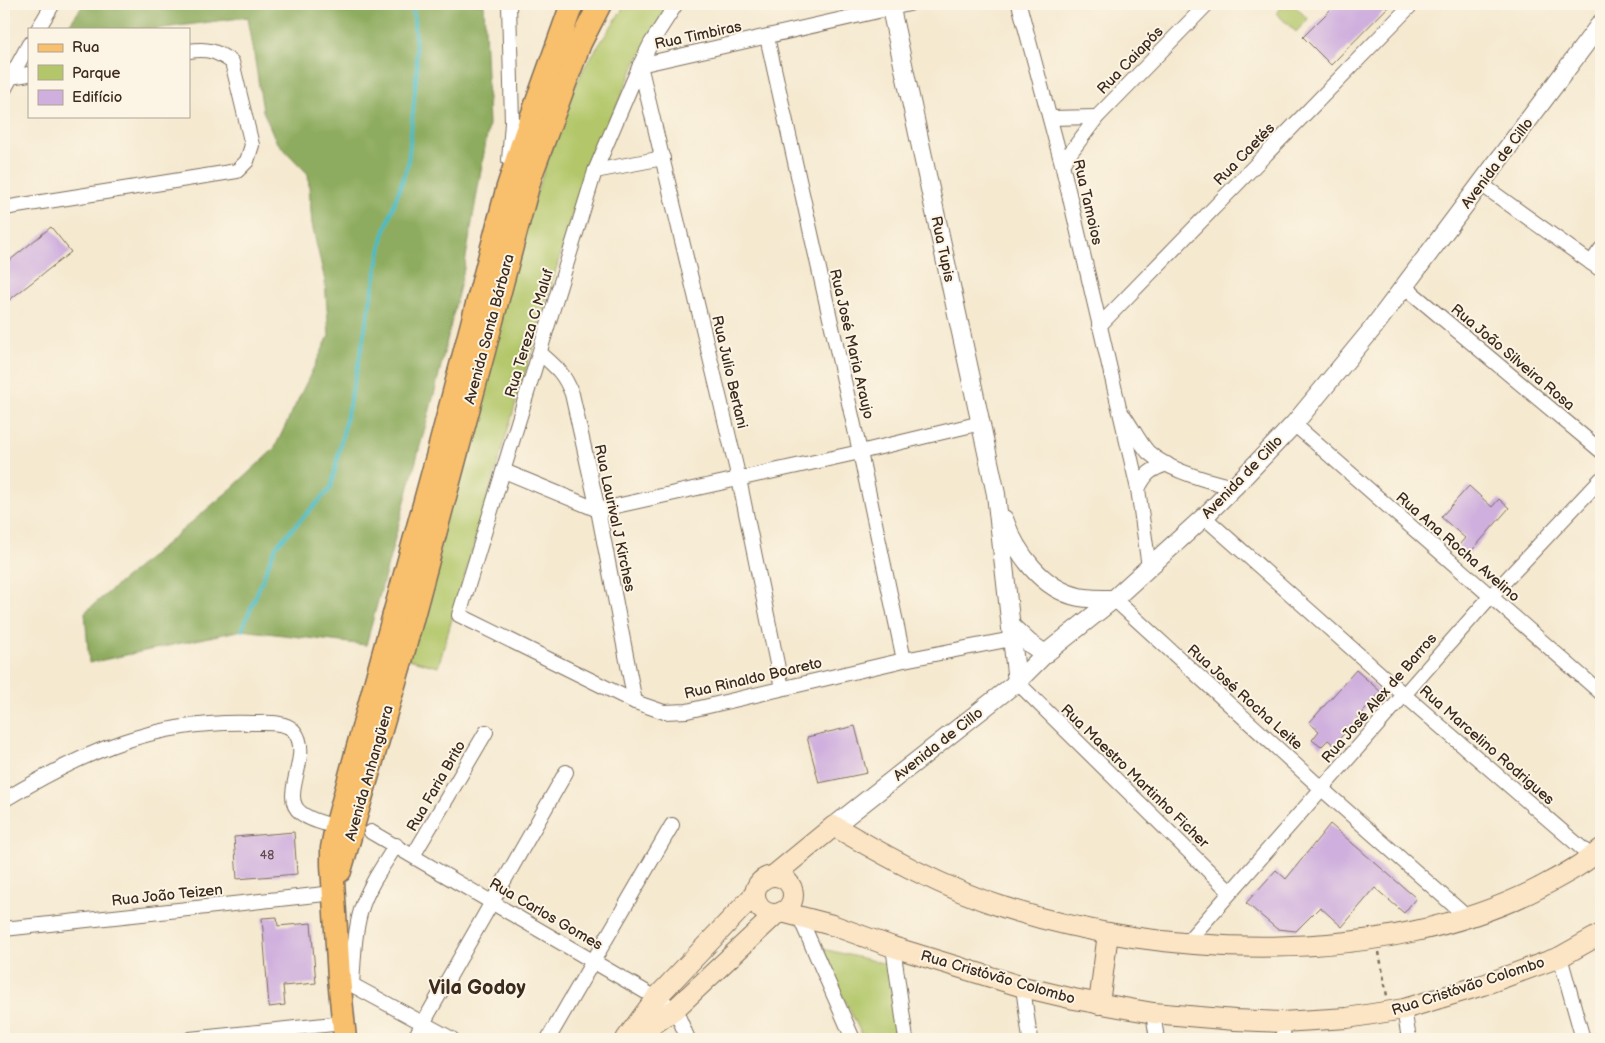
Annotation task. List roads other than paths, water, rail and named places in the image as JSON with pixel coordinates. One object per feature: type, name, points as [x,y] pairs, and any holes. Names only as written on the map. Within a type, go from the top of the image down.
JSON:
[{"type":"main road","name":"Avenida Santa Bárbara","points":[[392,660],[507,190],[572,4]]},
{"type":"main road","name":"Avenida Santa Bárbara","points":[[392,660],[531,175],[580,43],[600,4]]},
{"type":"main road","points":[[580,43],[617,4]]},
{"type":"main road","name":"Avenida Anhangüera","points":[[344,1031],[345,981],[334,888],[332,848],[336,827],[392,660]]},
{"type":"main road","name":"Avenida Anhangüera","points":[[334,888],[342,867],[392,660]]},
{"type":"main road","points":[[834,826],[883,855],[976,897],[1001,906],[1055,922],[1108,934],[1240,947],[1287,946],[1377,939],[1468,918],[1514,901],[1561,876],[1596,853]]},
{"type":"main road","name":"Avenida de Cillo","points":[[773,876],[834,826]]},
{"type":"main road","points":[[632,1039],[674,1009],[789,906],[797,866],[802,852]]},
{"type":"main road","points":[[773,876],[785,879],[789,906],[764,911],[758,906],[755,894],[756,888],[762,879],[773,876]]},
{"type":"main road","points":[[626,1039],[656,998],[755,894]]},
{"type":"main road","name":"Rua Cristóvão Colombo","points":[[789,906],[832,926],[1023,987],[1074,999],[1153,1013],[1283,1031],[1347,1018],[1397,1011],[1483,985],[1560,957],[1601,934]]},
{"type":"main road","points":[[1100,1004],[1108,934]]},
{"type":"main road","points":[[1074,999],[1103,977]]},
{"type":"street","points":[[39,28],[53,4]]},
{"type":"street","points":[[507,190],[512,123],[509,4]]},
{"type":"street","name":"Rua Tereza C Maluf","points":[[459,615],[595,171],[651,42],[676,4]]},
{"type":"street","name":"Rua Timbiras","points":[[640,65],[766,37],[890,5],[909,4]]},
{"type":"street","name":"Rua Tamoios","points":[[1019,4],[1062,164],[1138,489],[1149,567]]},
{"type":"street","name":"Rua Caiapós","points":[[1062,164],[1097,118],[1207,4]]},
{"type":"street","name":"Rua Caetés","points":[[1099,326],[1412,4]]},
{"type":"street","name":"Rua Tupis","points":[[890,5],[996,494],[1017,682]]},
{"type":"street","name":"Avenida de Cillo","points":[[834,826],[1017,682],[1045,654],[1114,599],[1234,487],[1294,424],[1405,288],[1601,23]]},
{"type":"street","name":"Rua José Maria Araujo","points":[[766,37],[860,452],[904,660]]},
{"type":"street","points":[[4,90],[28,46]]},
{"type":"street","points":[[7,205],[237,171],[247,161],[252,145],[232,62],[220,54],[204,48],[190,51]]},
{"type":"street","name":"Rua Julio Bertani","points":[[640,65],[739,479],[782,688]]},
{"type":"street","points":[[10,77],[28,74]]},
{"type":"street","name":"Rua Caiapós","points":[[1050,118],[1097,118]]},
{"type":"street","points":[[595,171],[663,158]]},
{"type":"street","points":[[1481,184],[1596,266],[1601,249]]},
{"type":"street","name":"Rua João Silveira Rosa","points":[[1405,288],[1601,451]]},
{"type":"street","name":"Rua Laurival J Kirches","points":[[540,353],[566,378],[572,394],[598,510],[635,702]]},
{"type":"street","name":"Rua Tamoios","points":[[1119,410],[1148,452],[1167,464],[1195,476],[1234,487]]},
{"type":"street","points":[[504,471],[598,510],[981,423]]},
{"type":"street","name":"Rua Ana Rocha Avelino","points":[[1294,424],[1601,692]]},
{"type":"street","points":[[1138,489],[1145,475],[1153,469],[1167,464]]},
{"type":"street","name":"Rua José Alex de Barros","points":[[1186,942],[1490,597],[1601,480]]},
{"type":"street","name":"Rua Tupis","points":[[996,494],[1009,532],[1025,559],[1042,578],[1059,589],[1079,597],[1114,599]]},
{"type":"street","name":"Rua Marcelino Rodrigues","points":[[1204,517],[1403,694],[1596,853]]},
{"type":"street","points":[[1003,559],[1018,556],[1025,559]]},
{"type":"street","name":"Rua José Rocha Leite","points":[[1114,599],[1322,789],[1468,918]]},
{"type":"street","name":"Rua Rinaldo Boareto","points":[[459,615],[635,702],[664,712],[687,711],[904,660],[1012,632]]},
{"type":"street","points":[[1012,632],[1045,654]]},
{"type":"street","name":"Rua Maestro Martinho Ficher","points":[[1017,682],[1230,892]]},
{"type":"street","points":[[4,800],[43,776],[98,750],[145,734],[191,726],[234,722],[280,724],[293,729],[300,740],[301,752],[292,794],[294,804],[299,812],[336,827]]},
{"type":"street","name":"Rua Faria Brito","points":[[414,856],[486,732]]},
{"type":"street","points":[[414,1039],[566,772]]},
{"type":"street","points":[[548,1039],[672,825]]},
{"type":"street","name":"Rua Carlos Gomes","points":[[372,832],[674,1009]]},
{"type":"street","name":"Rua Faria Brito","points":[[345,981],[361,910],[370,887],[396,845]]},
{"type":"street","name":"Rua João Teizen","points":[[4,929],[334,888]]},
{"type":"street","points":[[789,906],[853,1039]]},
{"type":"street","points":[[893,947],[906,1039]]},
{"type":"street","points":[[1560,957],[1583,1039]]},
{"type":"street","points":[[345,981],[452,1039]]},
{"type":"street","points":[[1023,987],[1030,1039]]},
{"type":"street","points":[[674,1009],[688,1039]]},
{"type":"street","points":[[1397,1011],[1408,1039]]},
{"type":"street","points":[[1153,1013],[1157,1039]]},
{"type":"street","points":[[190,1039],[344,1031]]},
{"type":"waterway","points":[[242,630],[276,546],[331,488],[359,360],[383,236],[408,164],[417,69],[413,4]]},
{"type":"district","name":"Vila Godoy","points":[[477,987]]}]
